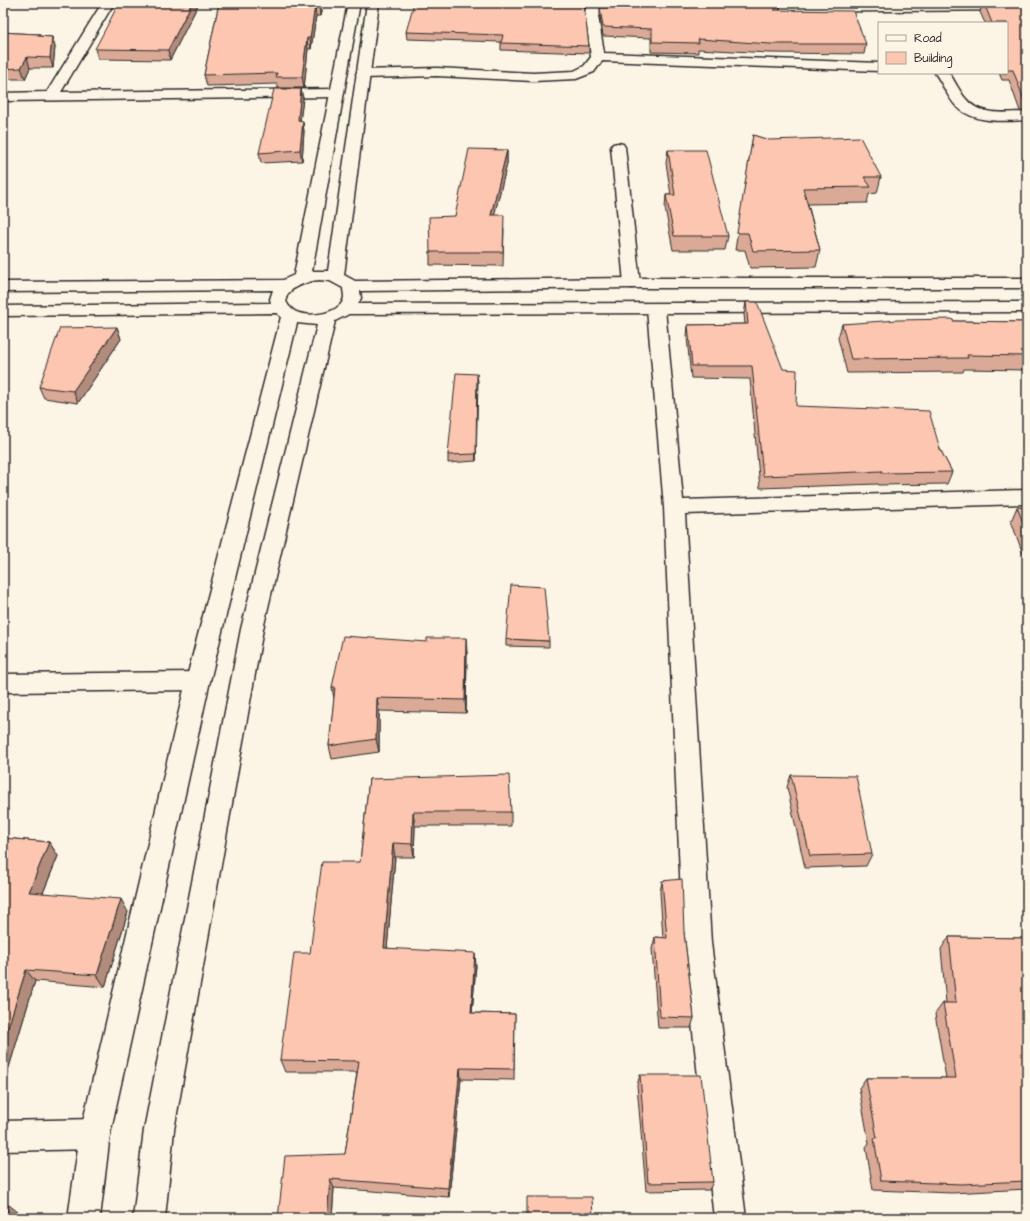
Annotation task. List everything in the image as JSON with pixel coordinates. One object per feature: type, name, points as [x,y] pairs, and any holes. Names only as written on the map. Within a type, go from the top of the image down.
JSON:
[{"type":"street","points":[[52,95],[108,3]]},
{"type":"street","points":[[84,1218],[95,1134],[198,682],[285,312],[278,300],[280,292],[295,281],[337,93],[354,3]]},
{"type":"street","points":[[335,277],[373,3]]},
{"type":"street","points":[[740,8],[804,5],[1027,6]]},
{"type":"street","points":[[363,74],[438,72],[534,77],[576,75],[589,69],[598,57],[593,7],[646,10]]},
{"type":"street","points":[[598,57],[878,67]]},
{"type":"street","points":[[943,74],[948,79],[962,104],[974,112],[998,116],[1027,116]]},
{"type":"street","points":[[3,97],[52,95],[337,93]]},
{"type":"street","points":[[618,148],[632,283]]},
{"type":"street","points":[[3,288],[295,281],[319,275],[335,277],[350,286],[632,283],[1027,284]]},
{"type":"street","points":[[149,1218],[159,1130],[252,629],[337,314],[352,301],[354,294],[350,286]]},
{"type":"street","points":[[3,311],[285,312],[314,320],[337,314],[656,309],[1027,307]]},
{"type":"street","points":[[656,309],[674,507],[697,943],[730,1218]]},
{"type":"street","points":[[674,507],[1027,497]]},
{"type":"street","points":[[3,683],[198,682]]},
{"type":"street","points":[[3,1136],[95,1134]]},
{"type":"building","points":[[119,3],[192,3],[168,50],[95,49]]},
{"type":"building","points":[[219,3],[320,3],[319,6],[315,6],[310,38],[307,38],[302,77],[276,77],[277,73],[204,75]]},
{"type":"building","points":[[414,3],[585,3],[589,46],[501,43],[503,35],[406,32]]},
{"type":"building","points":[[781,3],[774,10],[853,11],[866,44],[770,44],[698,39],[699,43],[652,42],[652,29],[603,27],[600,8]]},
{"type":"building","points":[[984,3],[1027,3],[1027,100],[1024,100],[1013,70],[1008,70],[1008,22],[992,22]]},
{"type":"building","points":[[3,32],[39,34],[38,36],[52,37],[50,58],[27,57],[21,68],[3,69]]},
{"type":"building","points":[[274,89],[301,89],[298,120],[303,121],[300,150],[259,153]]},
{"type":"building","points":[[753,135],[769,140],[860,137],[881,177],[864,177],[871,187],[803,188],[820,250],[753,251],[748,233],[737,233]]},
{"type":"building","points":[[469,149],[507,150],[491,215],[504,215],[503,252],[430,252],[429,217],[455,216]]},
{"type":"building","points":[[668,150],[706,150],[728,236],[674,236],[666,195],[675,195]]},
{"type":"building","points":[[746,302],[757,302],[783,369],[797,370],[796,406],[929,411],[940,449],[952,472],[882,473],[882,471],[763,476],[752,366],[692,366],[688,325],[748,324]]},
{"type":"building","points":[[952,319],[953,321],[1027,322],[1027,356],[967,355],[968,358],[851,359],[842,324],[898,320]]},
{"type":"building","points":[[117,327],[73,391],[39,387],[60,328]]},
{"type":"building","points":[[456,373],[477,374],[476,454],[448,455]]},
{"type":"building","points":[[1017,507],[1027,508],[1027,533]]},
{"type":"building","points":[[511,585],[544,587],[549,641],[506,639]]},
{"type":"building","points":[[343,636],[427,642],[427,638],[466,638],[465,700],[377,698],[376,739],[329,746],[335,687],[332,687]]},
{"type":"building","points":[[509,775],[511,812],[413,812],[412,844],[393,843],[384,948],[475,953],[471,1013],[515,1014],[514,1069],[460,1068],[448,1188],[330,1179],[327,1218],[278,1218],[285,1156],[345,1154],[359,1061],[280,1060],[294,953],[310,953],[322,862],[360,862],[369,779]]},
{"type":"building","points":[[791,775],[856,776],[872,854],[810,856]]},
{"type":"building","points":[[3,838],[49,842],[29,892],[121,899],[97,975],[26,970],[3,1043]]},
{"type":"building","points":[[682,879],[684,932],[694,1018],[660,1017],[655,937],[667,938],[662,881]]},
{"type":"building","points":[[949,937],[1027,938],[1027,1181],[961,1184],[881,1181],[874,1138],[877,1138],[866,1078],[956,1078],[943,1003],[956,1003]]},
{"type":"building","points":[[640,1075],[701,1075],[713,1182],[648,1183]]},
{"type":"building","points":[[527,1197],[592,1197],[593,1218],[527,1218]]},
{"type":"building","points":[[3,1205],[9,1205],[5,1218],[3,1218]]}]
